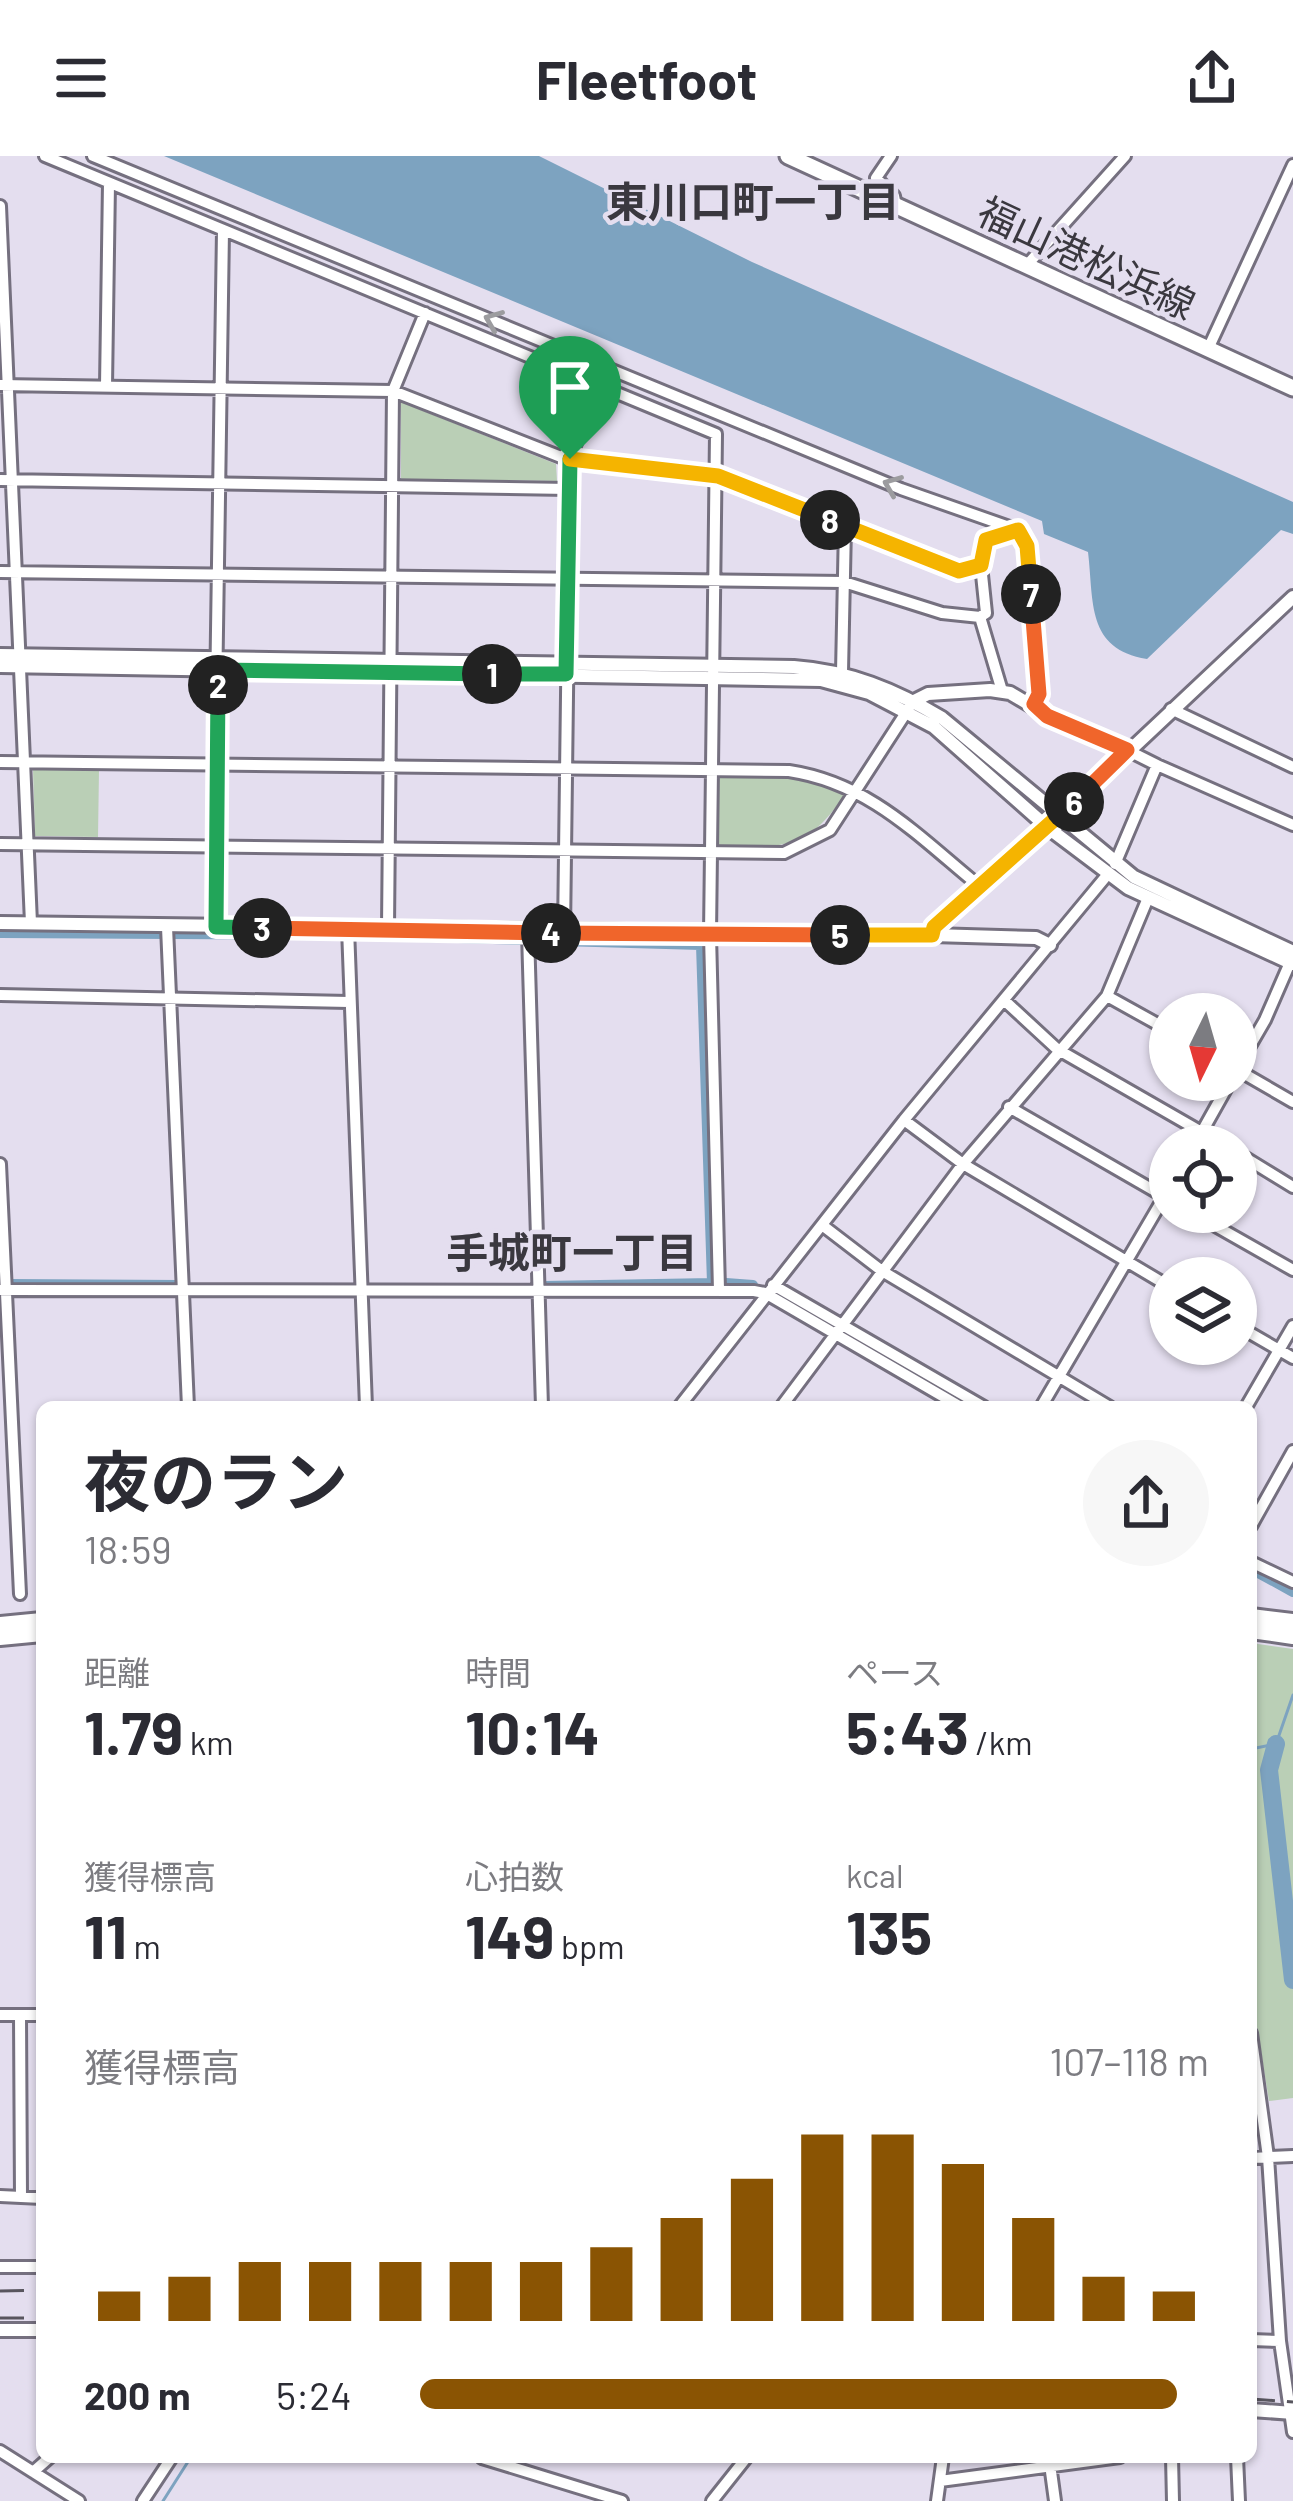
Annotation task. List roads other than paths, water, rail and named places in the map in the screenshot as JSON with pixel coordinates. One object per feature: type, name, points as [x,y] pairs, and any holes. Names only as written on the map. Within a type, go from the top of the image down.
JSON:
[{"type":"highway","points":[[1257,1618],[1293,1622]]},
{"type":"highway","points":[[0,1624],[36,1621]]},
{"type":"highway","points":[[1257,1631],[1293,1636]]},
{"type":"highway","points":[[0,1637],[36,1634]]},
{"type":"main road","name":"福山港松浜線","points":[[788,156],[1293,388]]},
{"type":"street","points":[[45,156],[716,434],[710,935],[719,1290]]},
{"type":"street","points":[[93,156],[906,491],[1018,530],[1027,546],[1039,694],[1034,704]]},
{"type":"street","points":[[891,156],[876,178],[894,196],[896,206]]},
{"type":"street","points":[[1027,266],[1125,156]]},
{"type":"street","points":[[1208,349],[1293,165]]},
{"type":"street","points":[[106,386],[109,183]]},
{"type":"street","points":[[0,206],[6,480],[15,572],[31,923]]},
{"type":"street","points":[[216,927],[214,764],[223,230]]},
{"type":"street","points":[[388,928],[393,392],[425,313]]},
{"type":"street","points":[[3,385],[393,392],[570,459],[718,476],[959,571],[981,565]]},
{"type":"street","points":[[564,933],[570,459],[598,385]]},
{"type":"street","points":[[6,480],[569,489]]},
{"type":"street","points":[[842,672],[845,526]]},
{"type":"street","points":[[0,572],[844,583],[942,613],[980,617],[986,613],[981,565],[986,540],[1018,530]]},
{"type":"street","points":[[932,935],[934,927],[978,885],[1293,597]]},
{"type":"street","points":[[980,617],[1002,691]]},
{"type":"street","points":[[0,655],[20,661]]},
{"type":"street","points":[[0,666],[20,661],[714,671],[794,667],[842,672],[910,706]]},
{"type":"street","points":[[714,671],[821,680],[942,718],[1052,822],[1148,898],[1292,959]]},
{"type":"street","points":[[0,844],[565,852],[796,849],[830,830],[910,706],[928,694],[1002,691],[1034,704],[1047,716],[1293,824]]},
{"type":"street","points":[[1171,709],[1293,766]]},
{"type":"street","points":[[0,762],[788,771],[859,791],[978,885]]},
{"type":"street","points":[[684,1401],[904,1120],[1111,869],[1156,765]]},
{"type":"street","points":[[1111,869],[1292,959]]},
{"type":"street","points":[[785,1401],[963,1164],[1107,996],[1148,898]]},
{"type":"street","points":[[0,923],[932,935],[1036,938],[1050,945]]},
{"type":"street","points":[[167,927],[188,1401]]},
{"type":"street","points":[[349,928],[366,1401]]},
{"type":"street","points":[[528,932],[542,1401]]},
{"type":"street","points":[[1257,1034],[1292,959]]},
{"type":"street","points":[[0,995],[350,1002]]},
{"type":"street","points":[[1107,996],[1149,1019]]},
{"type":"street","points":[[1004,1000],[1057,1049],[1191,1125]]},
{"type":"street","points":[[1257,1081],[1293,1102]]},
{"type":"street","points":[[1009,1107],[1149,1184]]},
{"type":"street","points":[[904,1120],[963,1164],[1149,1274]]},
{"type":"street","points":[[0,1164],[2,1289],[20,1594]]},
{"type":"street","points":[[1257,1165],[1293,1187]]},
{"type":"street","points":[[822,1225],[882,1271],[1100,1401]]},
{"type":"street","points":[[1044,1401],[1149,1225]]},
{"type":"street","points":[[1228,1233],[1293,1270]]},
{"type":"street","points":[[2,1289],[769,1289],[973,1401]]},
{"type":"street","points":[[1249,1401],[1293,1326]]},
{"type":"street","points":[[839,1328],[952,1401]]},
{"type":"street","points":[[1257,1337],[1293,1358]]},
{"type":"street","points":[[1257,1515],[1293,1451]]},
{"type":"street","points":[[1257,1564],[1291,1578]]},
{"type":"street","points":[[0,2015],[36,2014]]},
{"type":"street","points":[[20,2015],[21,2197]]},
{"type":"street","points":[[1257,2078],[1268,2157],[1280,2341],[1293,2432]]},
{"type":"street","points":[[1257,2158],[1293,2156]]},
{"type":"street","points":[[0,2196],[36,2198]]},
{"type":"street","points":[[0,2267],[36,2266]]},
{"type":"street","points":[[0,2330],[36,2330]]},
{"type":"street","points":[[1257,2340],[1280,2341]]},
{"type":"street","points":[[1257,2410],[1292,2413]]},
{"type":"street","points":[[0,2451],[79,2501]]},
{"type":"street","points":[[0,2461],[15,2460]]},
{"type":"street","points":[[33,2472],[43,2463]]},
{"type":"street","points":[[143,2501],[168,2463]]},
{"type":"street","points":[[498,2463],[622,2501]]},
{"type":"street","points":[[712,2501],[741,2463]]},
{"type":"street","points":[[937,2501],[942,2463]]},
{"type":"street","points":[[940,2481],[1044,2463]]},
{"type":"street","points":[[1050,2463],[1055,2501]]},
{"type":"street","points":[[1172,2463],[1173,2501]]},
{"type":"street","points":[[1237,2463],[1239,2501]]},
{"type":"water","points":[[164,156],[539,156],[752,262],[1293,502],[1293,534],[1281,530],[1147,659],[1127,654],[1103,634],[1097,620],[1088,552],[1044,534],[1042,521]]},
{"type":"waterway","points":[[0,933],[343,935]]},
{"type":"waterway","points":[[353,935],[701,945],[712,1283],[544,1286]]},
{"type":"waterway","points":[[726,1283],[753,1285]]},
{"type":"waterway","points":[[9,1284],[180,1285]]},
{"type":"waterway","points":[[789,1301],[825,1321]]},
{"type":"waterway","points":[[1257,1572],[1293,1592]]},
{"type":"waterway","points":[[1257,1748],[1276,1744],[1293,1695]]},
{"type":"waterway","points":[[1276,1744],[1269,1770],[1293,1980]]},
{"type":"waterway","points":[[163,2501],[187,2463]]},
{"type":"railway","points":[[0,2291],[36,2290]]},
{"type":"railway","points":[[0,2318],[36,2318]]},
{"type":"railway","points":[[1257,2399],[1293,2402]]},
{"type":"district","name":"東川口町一丁目","points":[[753,200]]},
{"type":"district","name":"手城町一丁目","points":[[572,1251]]}]
